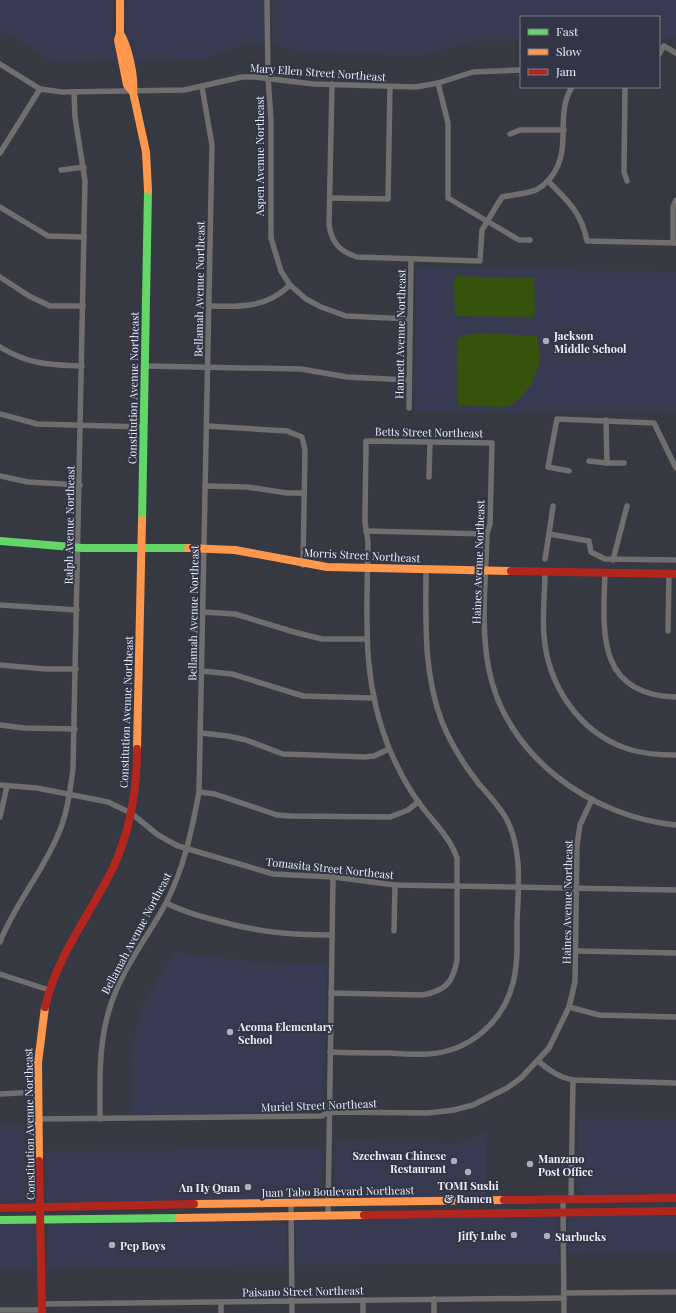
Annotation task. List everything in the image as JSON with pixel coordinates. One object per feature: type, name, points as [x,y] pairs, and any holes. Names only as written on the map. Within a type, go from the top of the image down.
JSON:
[{"type":"street","name":"Constitution Avenue Northeast","points":[[42,1309],[42,1218],[37,1092],[38,1041],[49,990],[65,951],[114,864],[131,813],[137,769],[148,175],[146,152],[133,92],[127,85],[121,59],[118,40],[120,34],[120,0]]},
{"type":"street","name":"Aspen Avenue Northeast","points":[[267,0],[268,77],[271,120],[271,238],[281,271],[290,285],[306,299],[337,314],[377,319],[410,319]]},
{"type":"street","points":[[660,52],[664,46],[676,53]]},
{"type":"street","name":"Mary Ellen Street Northeast","points":[[0,64],[40,89],[62,92],[133,92],[202,87],[242,77],[268,77],[314,84],[416,87],[438,83],[473,72],[520,70]]},
{"type":"street","points":[[438,83],[448,124],[448,198],[519,240],[530,240]]},
{"type":"street","points":[[332,84],[330,198],[331,236],[334,244],[340,249],[357,257],[480,261],[482,230],[502,197],[534,191],[548,181],[558,167],[563,151],[565,101],[572,88]]},
{"type":"street","name":"Bellamah Avenue Northeast","points":[[100,1119],[101,1045],[111,1003],[132,960],[166,903],[178,877],[199,792],[212,145],[202,87]]},
{"type":"street","points":[[330,198],[388,199],[390,87]]},
{"type":"street","points":[[625,88],[624,172],[627,181]]},
{"type":"street","points":[[0,153],[40,89]]},
{"type":"street","name":"Ralph Avenue Northeast","points":[[0,942],[16,907],[58,837],[65,818],[74,769],[83,306],[84,167],[75,117],[74,92]]},
{"type":"street","points":[[510,134],[520,130],[564,130]]},
{"type":"street","points":[[61,170],[84,167]]},
{"type":"street","points":[[548,181],[576,210],[585,228],[587,241],[674,243],[673,207],[676,200]]},
{"type":"street","points":[[0,207],[48,236],[84,237]]},
{"type":"street","name":"Hannett Avenue Northeast","points":[[408,408],[411,259]]},
{"type":"street","points":[[0,277],[29,296],[50,306],[83,306]]},
{"type":"street","points":[[209,306],[247,307],[258,305],[273,298],[290,285]]},
{"type":"street","points":[[0,347],[31,362],[47,365],[82,366]]},
{"type":"street","points":[[145,366],[301,369],[347,377],[409,380]]},
{"type":"street","points":[[0,414],[37,424],[144,427]]},
{"type":"street","points":[[568,471],[548,467],[557,419],[654,422],[673,454],[676,468]]},
{"type":"street","points":[[606,420],[607,463]]},
{"type":"street","points":[[207,426],[287,431],[302,437],[305,450],[303,565]]},
{"type":"street","name":"Betts Street Northeast","points":[[366,531],[366,441],[492,443]]},
{"type":"street","points":[[429,477],[430,442]]},
{"type":"street","name":"Haines Avenue Northeast","points":[[492,443],[490,524],[487,534],[485,633],[487,659],[491,680],[504,714],[519,738],[537,760],[565,783],[592,799],[580,825],[577,845],[575,982],[569,1007],[557,1035],[538,1060]]},
{"type":"street","points":[[589,461],[624,463]]},
{"type":"street","points":[[0,476],[28,482],[80,485]]},
{"type":"street","points":[[205,486],[247,487],[287,493],[304,493]]},
{"type":"street","points":[[545,560],[553,506]]},
{"type":"street","points":[[613,560],[627,506]]},
{"type":"street","points":[[331,993],[422,995],[432,993],[448,984],[454,975],[457,960],[458,868],[453,845],[418,802],[402,775],[389,749],[373,698],[368,667],[366,639],[368,542],[366,531],[487,534]]},
{"type":"street","points":[[549,534],[589,541],[591,552],[606,559],[676,560]]},
{"type":"street","name":"Morris Street Northeast","points":[[0,541],[28,546],[78,548],[222,549],[256,553],[303,565],[367,568],[672,574]]},
{"type":"street","points":[[330,1052],[429,1054],[467,1043],[492,1025],[503,1011],[514,981],[518,888],[516,846],[506,820],[496,803],[462,760],[442,722],[436,702],[426,654],[426,569]]},
{"type":"street","points":[[545,572],[544,635],[549,667],[569,705],[582,720],[603,737],[627,749],[643,753],[676,755]]},
{"type":"street","points":[[605,572],[604,638],[612,663],[620,675],[640,691],[653,695],[676,696]]},
{"type":"street","points":[[668,631],[672,574]]},
{"type":"street","points":[[0,605],[77,610]]},
{"type":"street","points":[[203,612],[235,614],[322,639],[366,639]]},
{"type":"street","points":[[0,665],[45,669],[76,669]]},
{"type":"street","points":[[202,671],[232,674],[303,696],[373,698]]},
{"type":"street","points":[[0,725],[24,728],[75,729]]},
{"type":"street","points":[[201,733],[246,740],[283,754],[296,756],[365,757],[374,756],[389,749]]},
{"type":"street","name":"Tomasita Street Northeast","points":[[0,785],[70,794],[108,802],[131,813],[168,842],[186,849],[273,874],[333,877],[396,885],[676,890]]},
{"type":"street","points":[[0,817],[7,786]]},
{"type":"street","points":[[199,792],[215,794],[277,815],[290,816],[390,817],[408,810],[418,802]]},
{"type":"street","points":[[592,799],[630,817],[676,825]]},
{"type":"street","points":[[328,1215],[328,1112],[333,877]]},
{"type":"street","points":[[394,931],[396,885]]},
{"type":"street","points":[[166,903],[188,913],[252,930],[287,934],[331,934]]},
{"type":"street","points":[[576,951],[676,953]]},
{"type":"street","points":[[0,974],[49,990]]},
{"type":"street","points":[[569,1007],[599,1016],[676,1017]]},
{"type":"street","points":[[538,1060],[553,1073],[563,1078],[573,1080],[676,1083]]},
{"type":"street","name":"Muriel Street Northeast","points":[[38,1119],[322,1116],[328,1112],[428,1113],[454,1110],[488,1099],[507,1088],[538,1060]]},
{"type":"street","points":[[564,1313],[563,1212],[567,1199],[573,1080]]},
{"type":"street","points":[[0,1094],[37,1092]]},
{"type":"street","name":"Juan Tabo Boulevard Northeast","points":[[0,1208],[291,1202],[676,1198]]},
{"type":"street","points":[[291,1202],[292,1313]]},
{"type":"street","points":[[42,1218],[53,1212],[92,1211],[97,1206]]},
{"type":"street","points":[[0,1220],[42,1218],[676,1211]]},
{"type":"street","name":"Paisano Street Northeast","points":[[0,1310],[221,1302],[434,1299],[676,1292]]},
{"type":"street","points":[[434,1299],[434,1313]]},
{"type":"street","points":[[363,1300],[363,1313]]},
{"type":"street","points":[[221,1302],[221,1313]]},
{"type":"shaded area","points":[[0,0],[113,0],[114,37],[119,61],[56,63],[0,29]]},
{"type":"shaded area","points":[[123,0],[265,0],[265,44],[249,43],[202,59],[132,62],[126,36]]},
{"type":"shaded area","points":[[273,0],[676,0],[676,38],[660,38],[660,16],[520,16],[520,41],[470,42],[421,56],[306,53],[273,44]]},
{"type":"shaded area","name":"Jackson Middle School","points":[[416,267],[676,272],[676,414],[414,411]]},
{"type":"shaded area","name":"Acoma Elementary School","points":[[173,952],[249,961],[327,965],[324,1112],[131,1115],[130,1055],[141,1010]]},
{"type":"shaded area","points":[[578,1118],[676,1119],[676,1194],[581,1195],[577,1190]]},
{"type":"shaded area","points":[[32,1124],[35,1198],[31,1204],[0,1205],[0,1125]]},
{"type":"shaded area","points":[[487,1132],[486,1196],[336,1197],[334,1195],[333,1141],[458,1144]]},
{"type":"shaded area","points":[[323,1149],[322,1196],[319,1199],[51,1203],[46,1199],[45,1151]]},
{"type":"shaded area","points":[[676,1215],[676,1253],[568,1254],[567,1223],[570,1217]]},
{"type":"shaded area","points":[[553,1216],[558,1221],[559,1263],[296,1265],[295,1224],[296,1221],[300,1219]]},
{"type":"shaded area","points":[[282,1220],[286,1225],[287,1265],[47,1269],[47,1228],[52,1223]]},
{"type":"shaded area","points":[[33,1224],[36,1229],[36,1270],[0,1271],[0,1225]]},
{"type":"green space","points":[[456,276],[534,278],[535,313],[532,317],[455,316],[454,283]]},
{"type":"green space","points":[[481,333],[537,336],[540,355],[538,367],[531,385],[518,400],[508,406],[458,405],[458,339],[466,335]]},
{"type":"traffic: fast","points":[[142,520],[148,190]]},
{"type":"traffic: fast","points":[[0,541],[83,548],[188,548]]},
{"type":"traffic: fast","points":[[0,1220],[179,1218]]},
{"type":"traffic: slow","points":[[120,0],[120,33],[118,40],[127,85],[133,92]]},
{"type":"traffic: slow","points":[[120,33],[126,46],[132,70],[133,92],[146,152],[148,190]]},
{"type":"traffic: slow","points":[[137,749],[142,520]]},
{"type":"traffic: slow","points":[[188,548],[235,550],[327,567],[511,571]]},
{"type":"traffic: slow","points":[[39,1161],[38,1063],[45,1007]]},
{"type":"traffic: slow","points":[[194,1204],[504,1200]]},
{"type":"traffic: slow","points":[[179,1218],[364,1215]]},
{"type":"traffic: jam","points":[[511,571],[676,574]]},
{"type":"traffic: jam","points":[[45,1007],[57,970],[104,885],[119,854],[128,825],[134,794],[137,749]]},
{"type":"traffic: jam","points":[[39,1161],[42,1313]]},
{"type":"traffic: jam","points":[[504,1200],[676,1198]]},
{"type":"traffic: jam","points":[[0,1208],[194,1204]]},
{"type":"traffic: jam","points":[[364,1215],[676,1211]]},
{"type":"place","name":"Jackson Middle School","points":[[546,341]]},
{"type":"place","name":"Acoma Elementary School","points":[[230,1032]]},
{"type":"place","name":"Szechwan Chinese Restaurant","points":[[454,1161]]},
{"type":"place","name":"Manzano Post Office","points":[[530,1164]]},
{"type":"place","name":"TOMI Sushi & Ramen","points":[[468,1172]]},
{"type":"place","name":"An Hy Quan","points":[[248,1187]]},
{"type":"place","name":"Jiffy Lube","points":[[514,1235]]},
{"type":"place","name":"Starbucks","points":[[547,1236]]},
{"type":"place","name":"Pep Boys","points":[[112,1245]]}]
